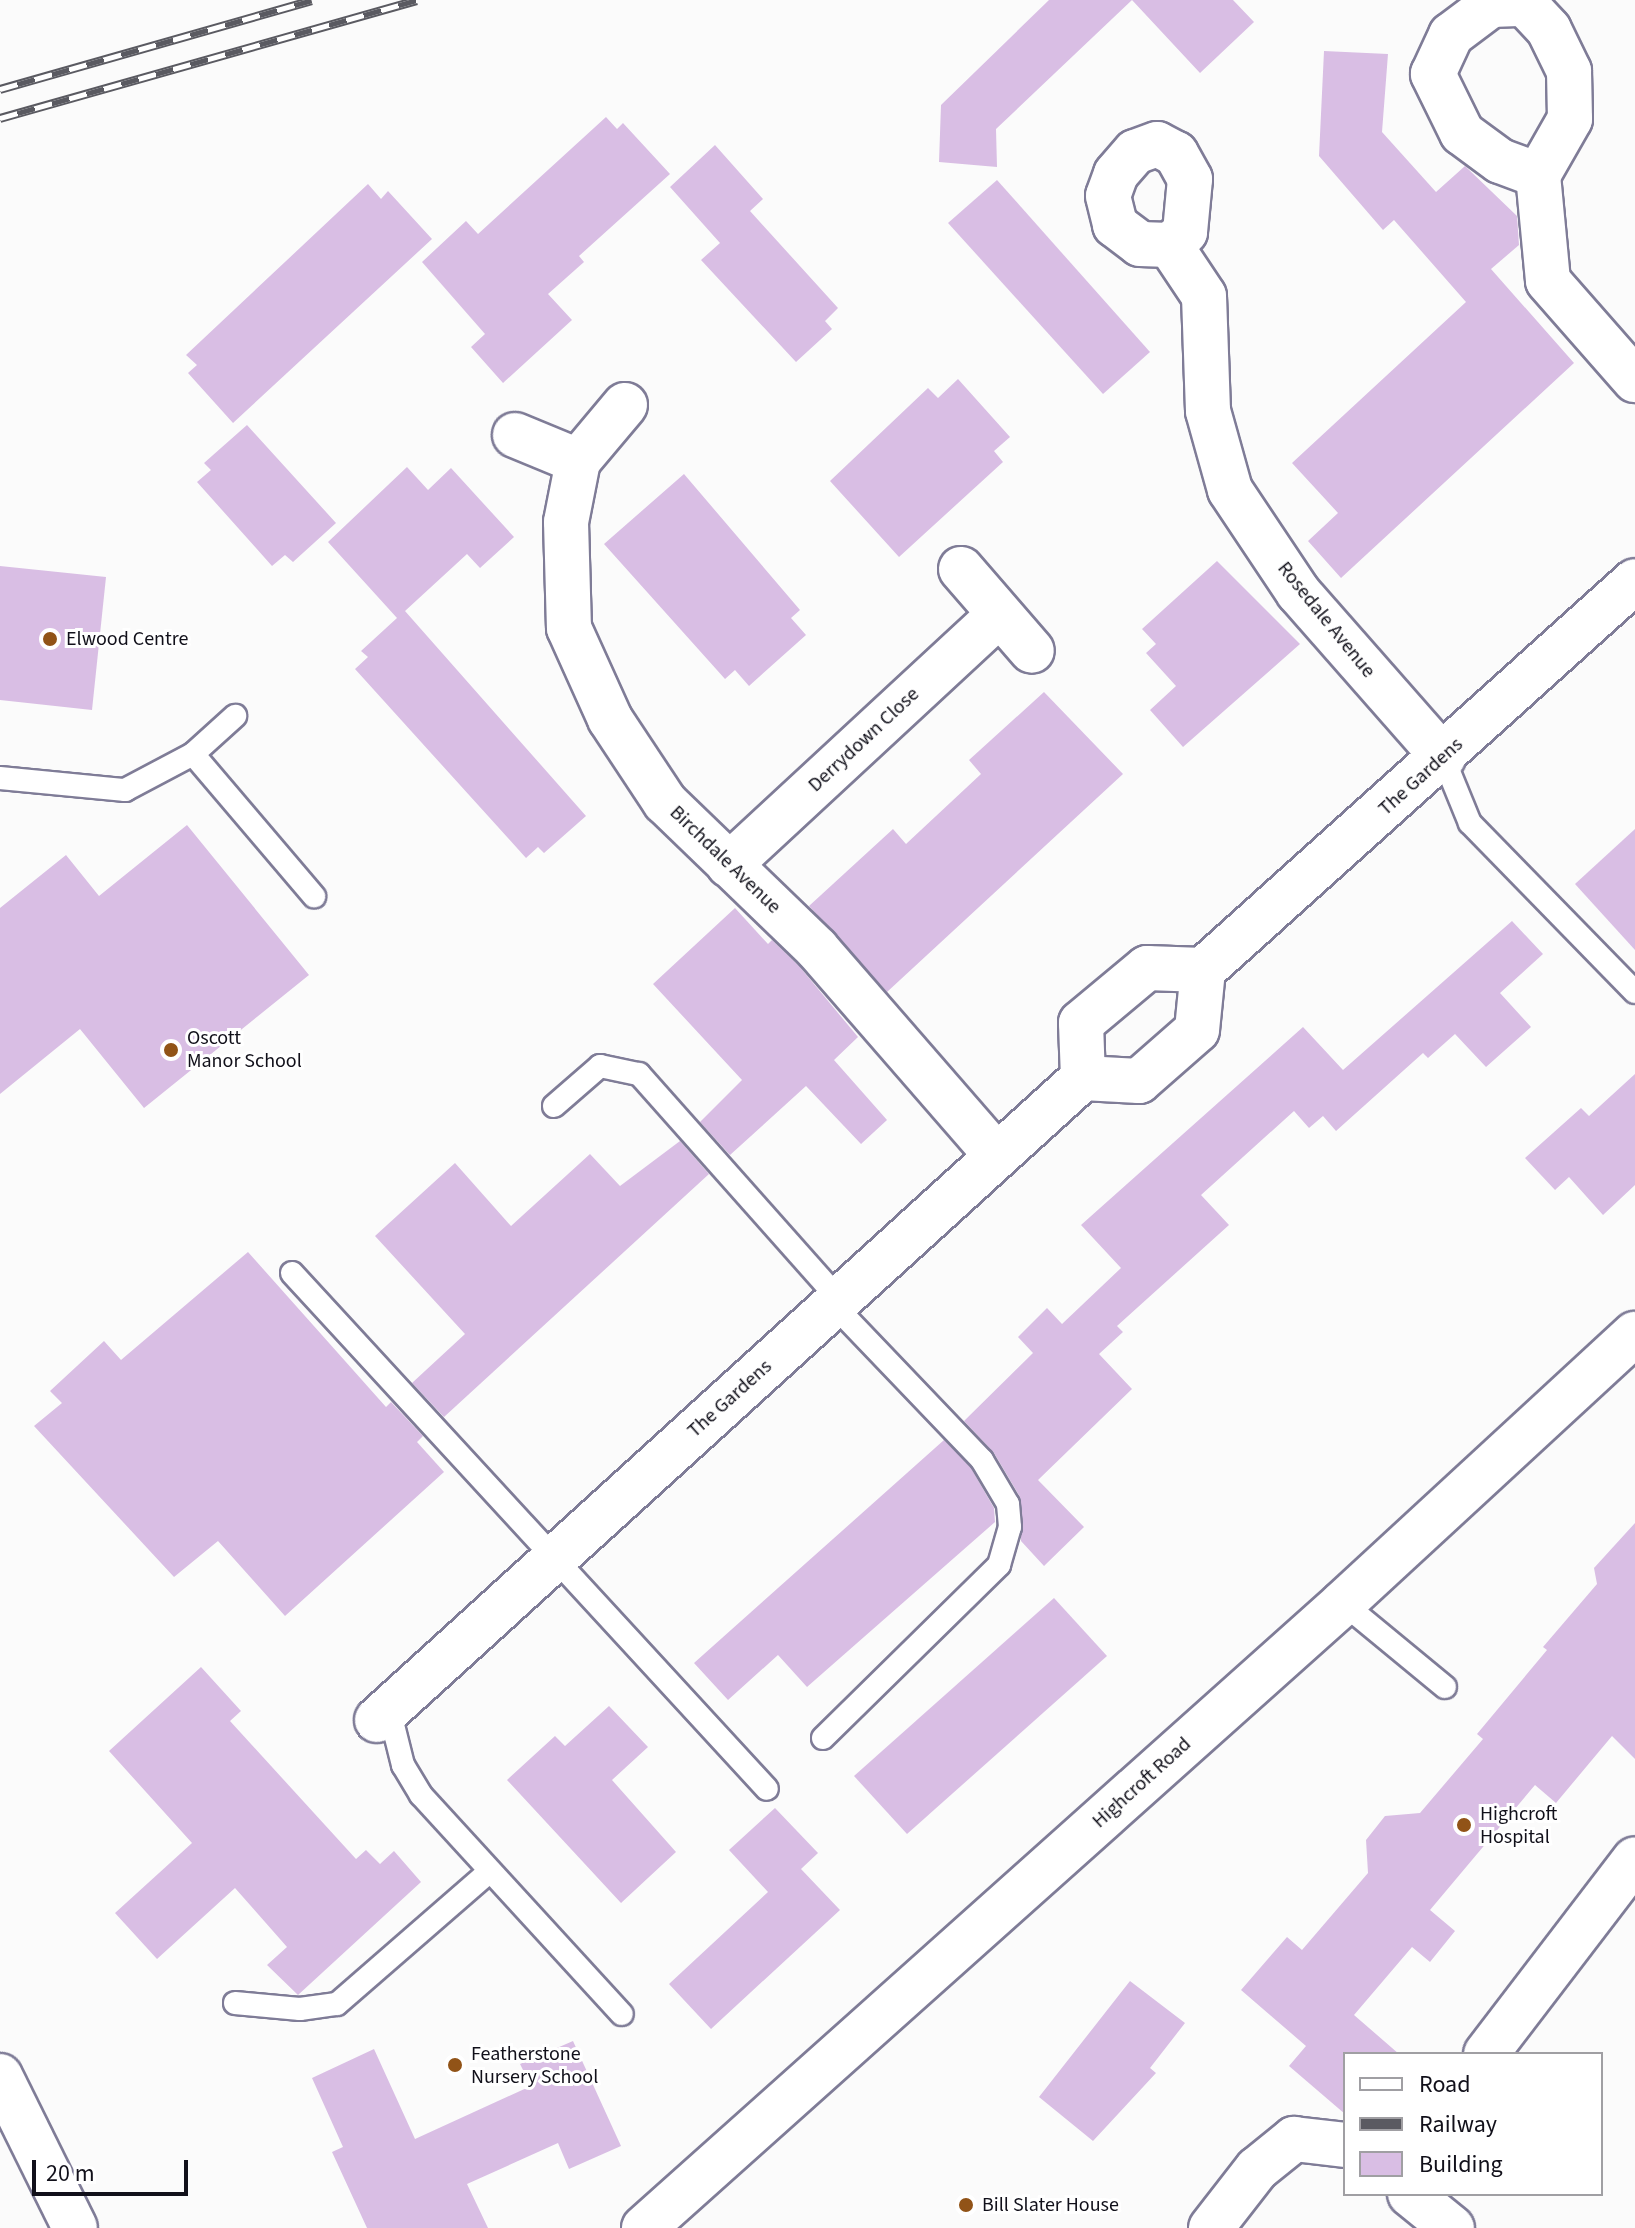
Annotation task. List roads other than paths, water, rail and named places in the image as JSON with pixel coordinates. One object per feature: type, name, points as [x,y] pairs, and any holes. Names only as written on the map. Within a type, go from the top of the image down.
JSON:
[{"type":"street","points":[[1538,175],[1548,281],[1635,380]]},
{"type":"street","name":"Rosedale Avenue","points":[[1170,245],[1204,296],[1208,411],[1230,490],[1298,592],[1443,757]]},
{"type":"street","name":"Birchdale Avenue","points":[[625,405],[578,461],[566,522],[569,628],[610,719],[665,802],[817,949],[997,1156]]},
{"type":"street","points":[[515,435],[578,461]]},
{"type":"street","points":[[961,569],[1032,651]]},
{"type":"street","name":"The Gardens","points":[[1203,970],[1635,581]]},
{"type":"street","name":"Derrydown Close","points":[[729,865],[999,615]]},
{"type":"street","points":[[1147,968],[1203,970],[1197,1030],[1139,1081],[1083,1078],[1081,1023],[1147,968]]},
{"type":"street","name":"The Gardens","points":[[383,1714],[1083,1078]]},
{"type":"street","name":"Highcroft Road","points":[[644,2228],[1343,1603],[1635,1334]]},
{"type":"street","points":[[1488,2052],[1635,1859]]},
{"type":"street","points":[[0,2076],[75,2228]]},
{"type":"street","points":[[1211,2228],[1257,2169],[1294,2139],[1343,2145]]},
{"type":"street","points":[[1412,2196],[1452,2228]]},
{"type":"lane","points":[[0,778],[125,790],[193,754],[235,716]]},
{"type":"lane","points":[[193,754],[314,896]]},
{"type":"lane","points":[[1443,757],[1470,823],[1635,992]]},
{"type":"lane","points":[[554,1106],[600,1066],[639,1074],[837,1302],[982,1460],[1008,1504],[1010,1527],[999,1565],[823,1738]]},
{"type":"lane","points":[[292,1273],[557,1556],[767,1789]]},
{"type":"lane","points":[[1343,1603],[1445,1687]]},
{"type":"lane","points":[[383,1714],[403,1765],[421,1795],[622,2014]]},
{"type":"lane","points":[[235,2003],[300,2009],[337,2004],[489,1872]]},
{"type":"railway","points":[[0,89],[312,0]]},
{"type":"railway","points":[[0,118],[417,0]]},
{"type":"place","name":"Elwood Centre","points":[[50,639]]},
{"type":"place","name":"Oscott Manor School","points":[[171,1050]]},
{"type":"place","name":"Highcroft Hospital","points":[[1464,1825]]},
{"type":"place","name":"Featherstone Nursery School","points":[[455,2065]]},
{"type":"place","name":"Bill Slater House","points":[[966,2205]]}]
